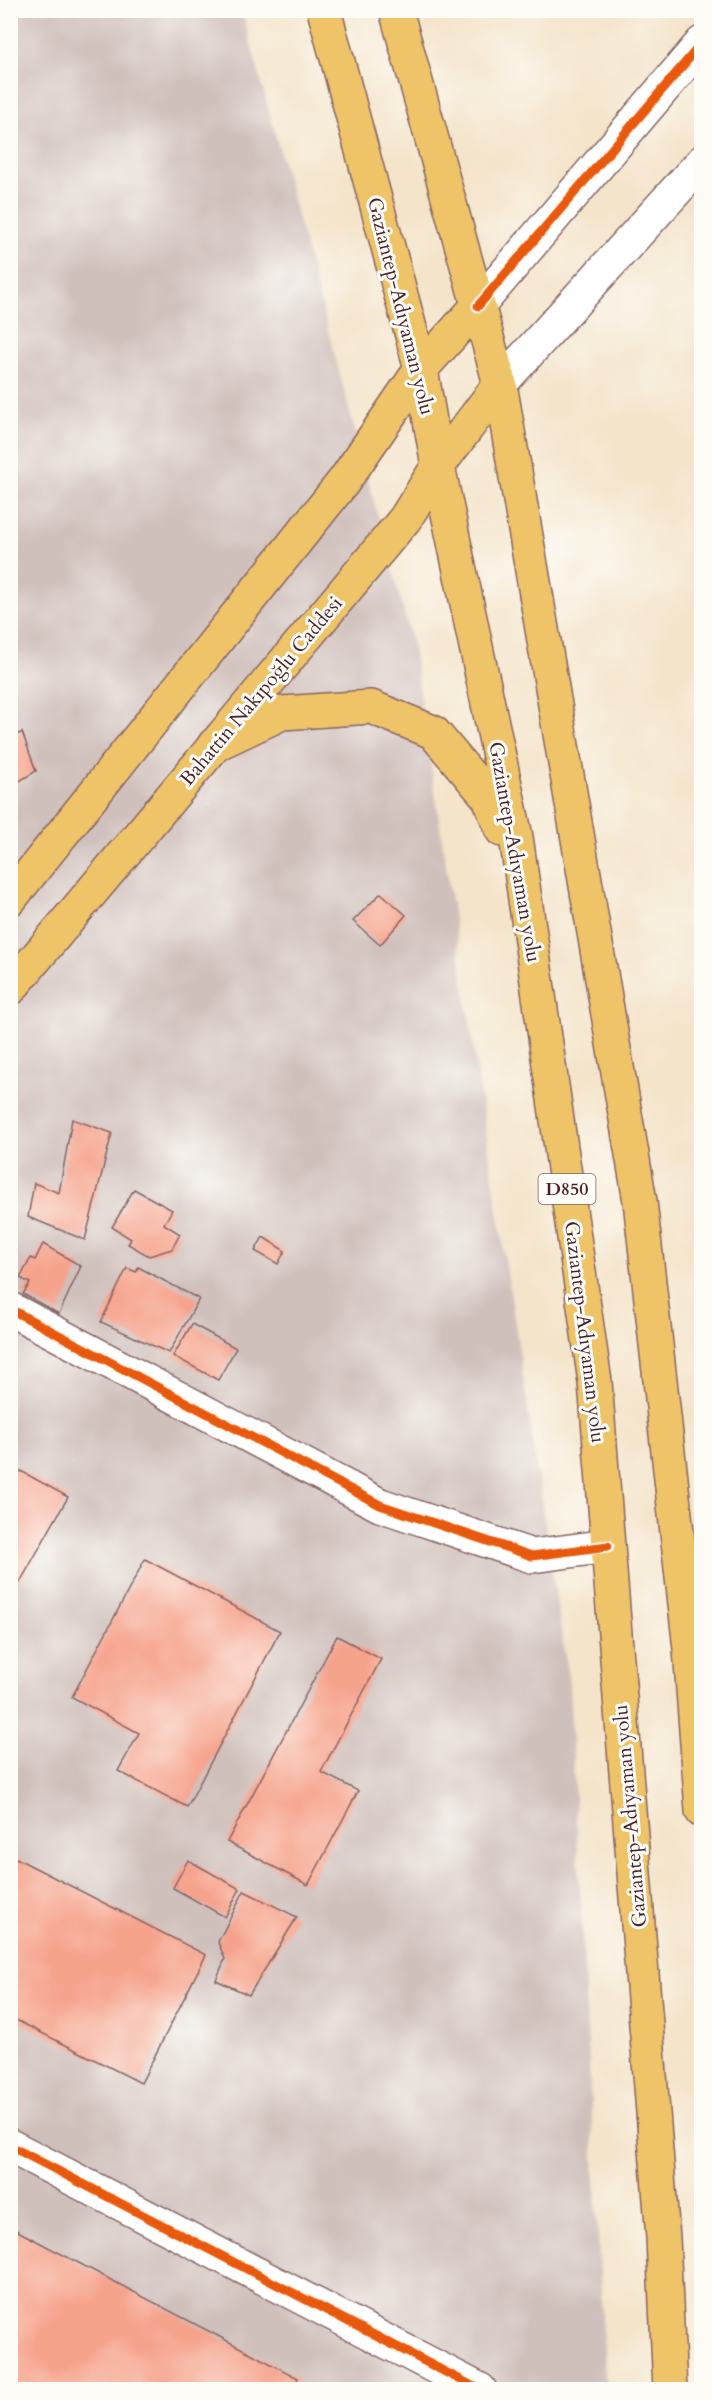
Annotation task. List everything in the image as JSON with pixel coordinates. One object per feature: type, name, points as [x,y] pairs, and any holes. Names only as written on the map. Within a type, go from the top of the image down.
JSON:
[{"type":"main road","name":"Gaziantep-Adıyaman yolu","points":[[324,10],[421,369],[438,466],[516,837],[522,877],[595,1382],[663,2238],[670,2390]]},
{"type":"main road","points":[[396,10],[500,384],[640,1201],[696,1651],[702,1811]]},
{"type":"main road","points":[[10,899],[344,481],[421,369],[478,306]]},
{"type":"main road","name":"Bahattin Nakıpoğlu Caddesi","points":[[10,989],[405,519],[438,466],[500,384]]},
{"type":"main road","points":[[214,745],[282,713],[371,707],[433,732],[489,798],[522,877]]},
{"type":"street","points":[[478,306],[702,44]]},
{"type":"street","points":[[500,384],[702,162]]},
{"type":"street","points":[[10,1309],[380,1505],[532,1556],[608,1546]]},
{"type":"street","points":[[10,2146],[480,2390]]},
{"type":"shaded area","points":[[11,11],[242,11],[413,646],[569,1683],[606,2389],[11,2390]]},
{"type":"building","points":[[700,479],[702,479],[702,509],[698,509]]},
{"type":"building","points":[[22,732],[36,771],[10,787],[10,739]]},
{"type":"building","points":[[381,893],[406,915],[380,945],[353,921]]},
{"type":"building","points":[[72,1119],[112,1133],[85,1240],[28,1217],[34,1183],[59,1193]]},
{"type":"building","points":[[134,1189],[172,1210],[164,1224],[180,1234],[172,1249],[149,1256],[128,1244],[131,1239],[112,1227]]},
{"type":"building","points":[[263,1237],[285,1251],[278,1264],[255,1251]]},
{"type":"building","points":[[43,1244],[81,1266],[59,1314],[23,1294],[30,1283],[20,1278],[31,1258],[35,1260]]},
{"type":"building","points":[[138,1267],[199,1299],[169,1353],[101,1322],[127,1268],[136,1272]]},
{"type":"building","points":[[192,1324],[236,1348],[218,1380],[173,1356]]},
{"type":"building","points":[[10,1465],[68,1497],[10,1600]]},
{"type":"building","points":[[145,1559],[280,1631],[187,1807],[118,1771],[139,1733],[72,1697]]},
{"type":"building","points":[[337,1636],[381,1659],[321,1772],[358,1791],[308,1885],[227,1842]]},
{"type":"building","points":[[10,1855],[206,1955],[141,2083],[10,2017]]},
{"type":"building","points":[[188,1860],[240,1889],[225,1917],[173,1888]]},
{"type":"building","points":[[244,1891],[297,1917],[249,1995],[216,1980],[225,1959],[218,1942]]},
{"type":"building","points":[[10,2227],[298,2378],[292,2390],[10,2390]]},
{"type":"cycle path","points":[[478,306],[702,43]]},
{"type":"cycle path","points":[[10,1309],[380,1505],[532,1556],[608,1546]]},
{"type":"cycle path","points":[[10,2146],[480,2390]]}]
